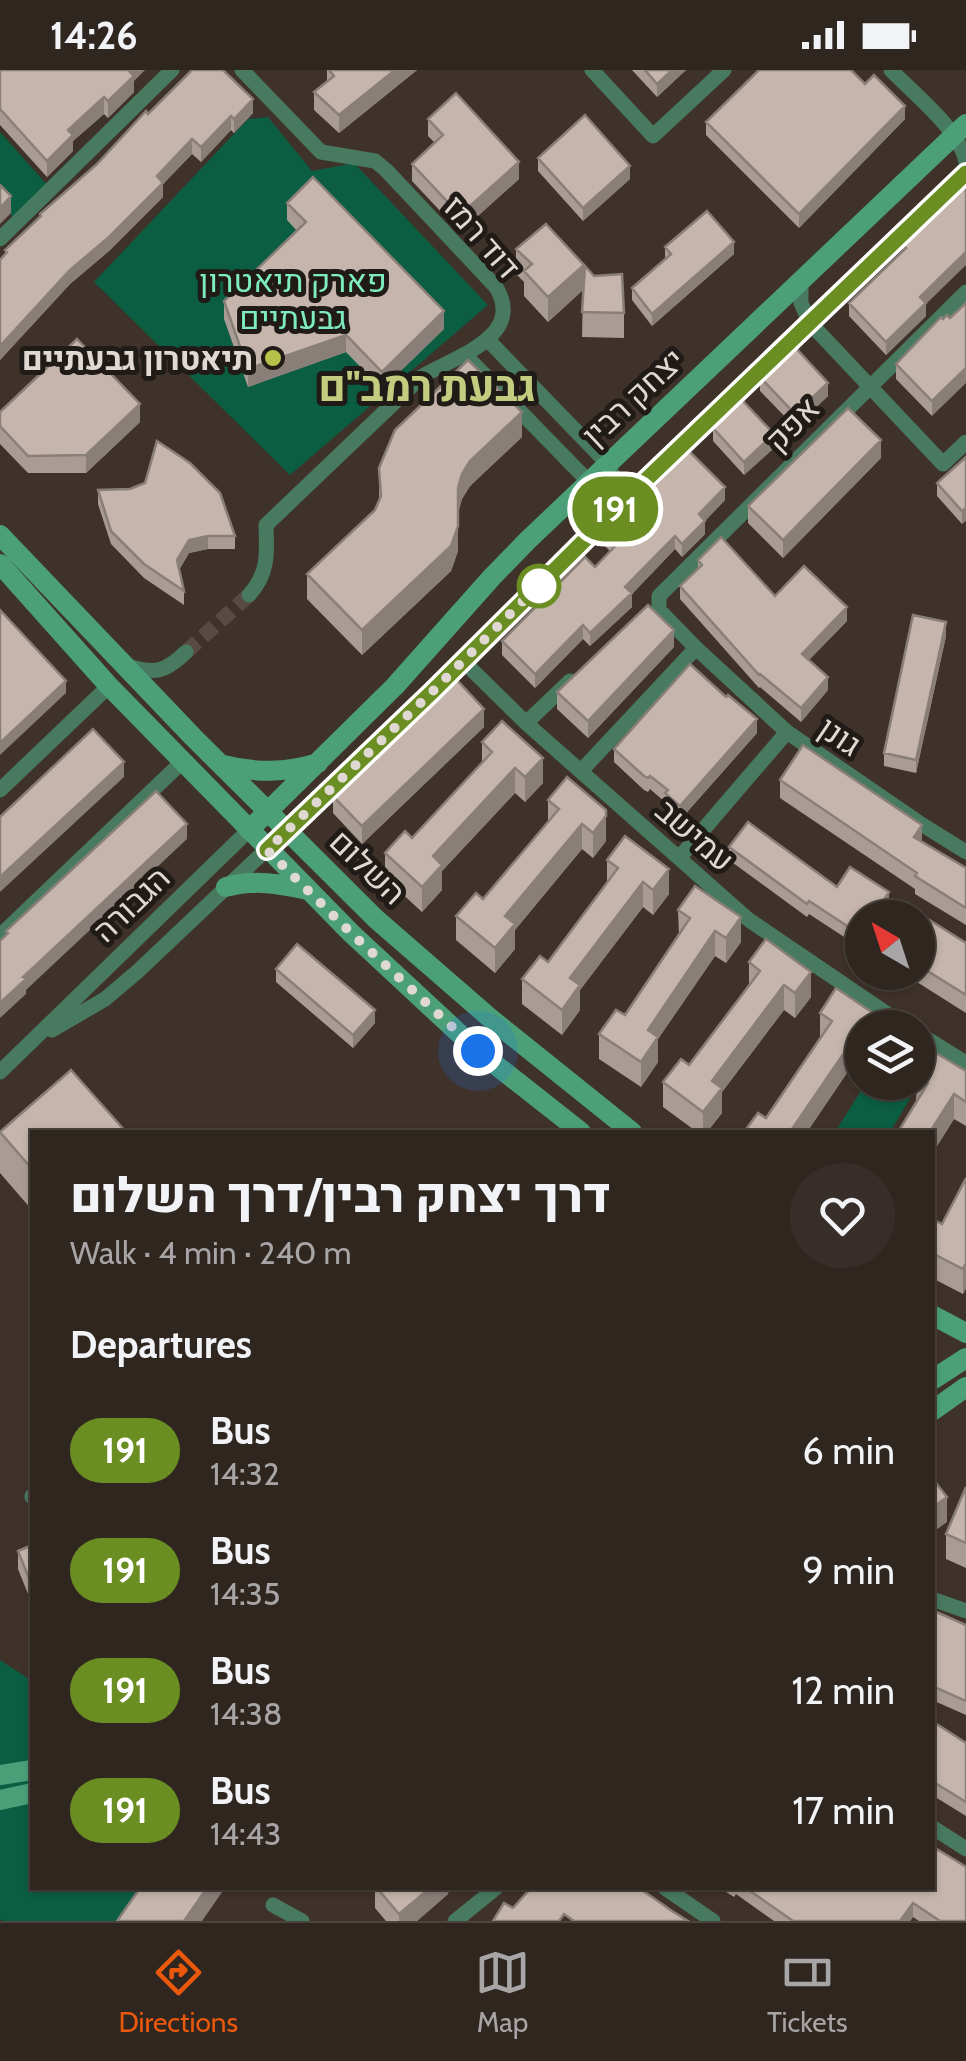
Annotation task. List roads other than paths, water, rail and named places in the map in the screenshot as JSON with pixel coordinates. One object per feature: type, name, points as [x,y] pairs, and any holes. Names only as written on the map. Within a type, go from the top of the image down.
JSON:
[{"type":"main road","name":"יצחק רבין","points":[[268,812],[395,686],[510,557],[960,129]]},
{"type":"main road","points":[[267,850],[966,173]]},
{"type":"main road","name":"השלום","points":[[0,535],[124,666],[376,919],[490,1018],[630,1130]]},
{"type":"main road","name":"השלום","points":[[0,564],[109,686],[351,933],[478,1051],[578,1130]]},
{"type":"main road","points":[[221,764],[266,772],[320,762]]},
{"type":"main road","name":"הגבורה","points":[[249,830],[268,812]]},
{"type":"main road","points":[[226,887],[250,882],[308,890]]},
{"type":"main road","points":[[935,1317],[966,1333]]},
{"type":"main road","points":[[944,1372],[966,1358]]},
{"type":"main road","points":[[935,1409],[966,1387]]},
{"type":"main road","points":[[0,1775],[30,1770]]},
{"type":"main road","points":[[0,1800],[30,1793]]},
{"type":"street","points":[[0,239],[172,70]]},
{"type":"street","name":"דוד רמז","points":[[242,70],[321,152],[375,161],[496,287],[503,299],[502,323],[486,339]]},
{"type":"street","points":[[592,70],[654,136],[724,70]]},
{"type":"street","points":[[891,70],[960,129],[966,162]]},
{"type":"street","points":[[801,282],[801,303],[810,324],[943,464],[966,442]]},
{"type":"street","name":"אפק","points":[[640,614],[966,292]]},
{"type":"street","points":[[249,595],[258,586],[268,561],[266,525],[421,377],[466,356],[486,339],[607,463],[626,499]]},
{"type":"street","points":[[466,356],[588,481],[626,499]]},
{"type":"street","points":[[581,771],[696,648],[659,610],[658,596]]},
{"type":"street","name":"גונן","points":[[696,648],[786,732],[966,852]]},
{"type":"street","points":[[124,666],[160,670],[186,652]]},
{"type":"street","name":"עמישב","points":[[464,661],[526,723],[749,920],[882,1010]]},
{"type":"street","points":[[526,723],[585,666]]},
{"type":"street","points":[[0,790],[109,686]]},
{"type":"street","points":[[678,858],[786,732]]},
{"type":"street","points":[[0,936],[182,762]]},
{"type":"street","name":"הגבורה","points":[[0,1072],[249,830]]},
{"type":"street","name":"הגבורה","points":[[35,1039],[105,999],[267,850]]},
{"type":"street","points":[[935,1043],[966,1062]]},
{"type":"street","points":[[935,1599],[966,1612]]},
{"type":"street","points":[[935,1828],[966,1849]]},
{"type":"street","points":[[455,1921],[494,1890]]},
{"type":"street","points":[[668,1890],[713,1921]]},
{"type":"street","points":[[274,1904],[302,1921]]},
{"type":"tunnel","points":[[186,652],[249,595]]},
{"type":"place","name":"תיאטרון גבעתיים","points":[[273,358]]},
{"type":"district","name":"גבעת רמב\"ם","points":[[427,386]]},
{"type":"park label","name":"פארק תיאטרון גבעתיים","points":[[293,298]]}]
